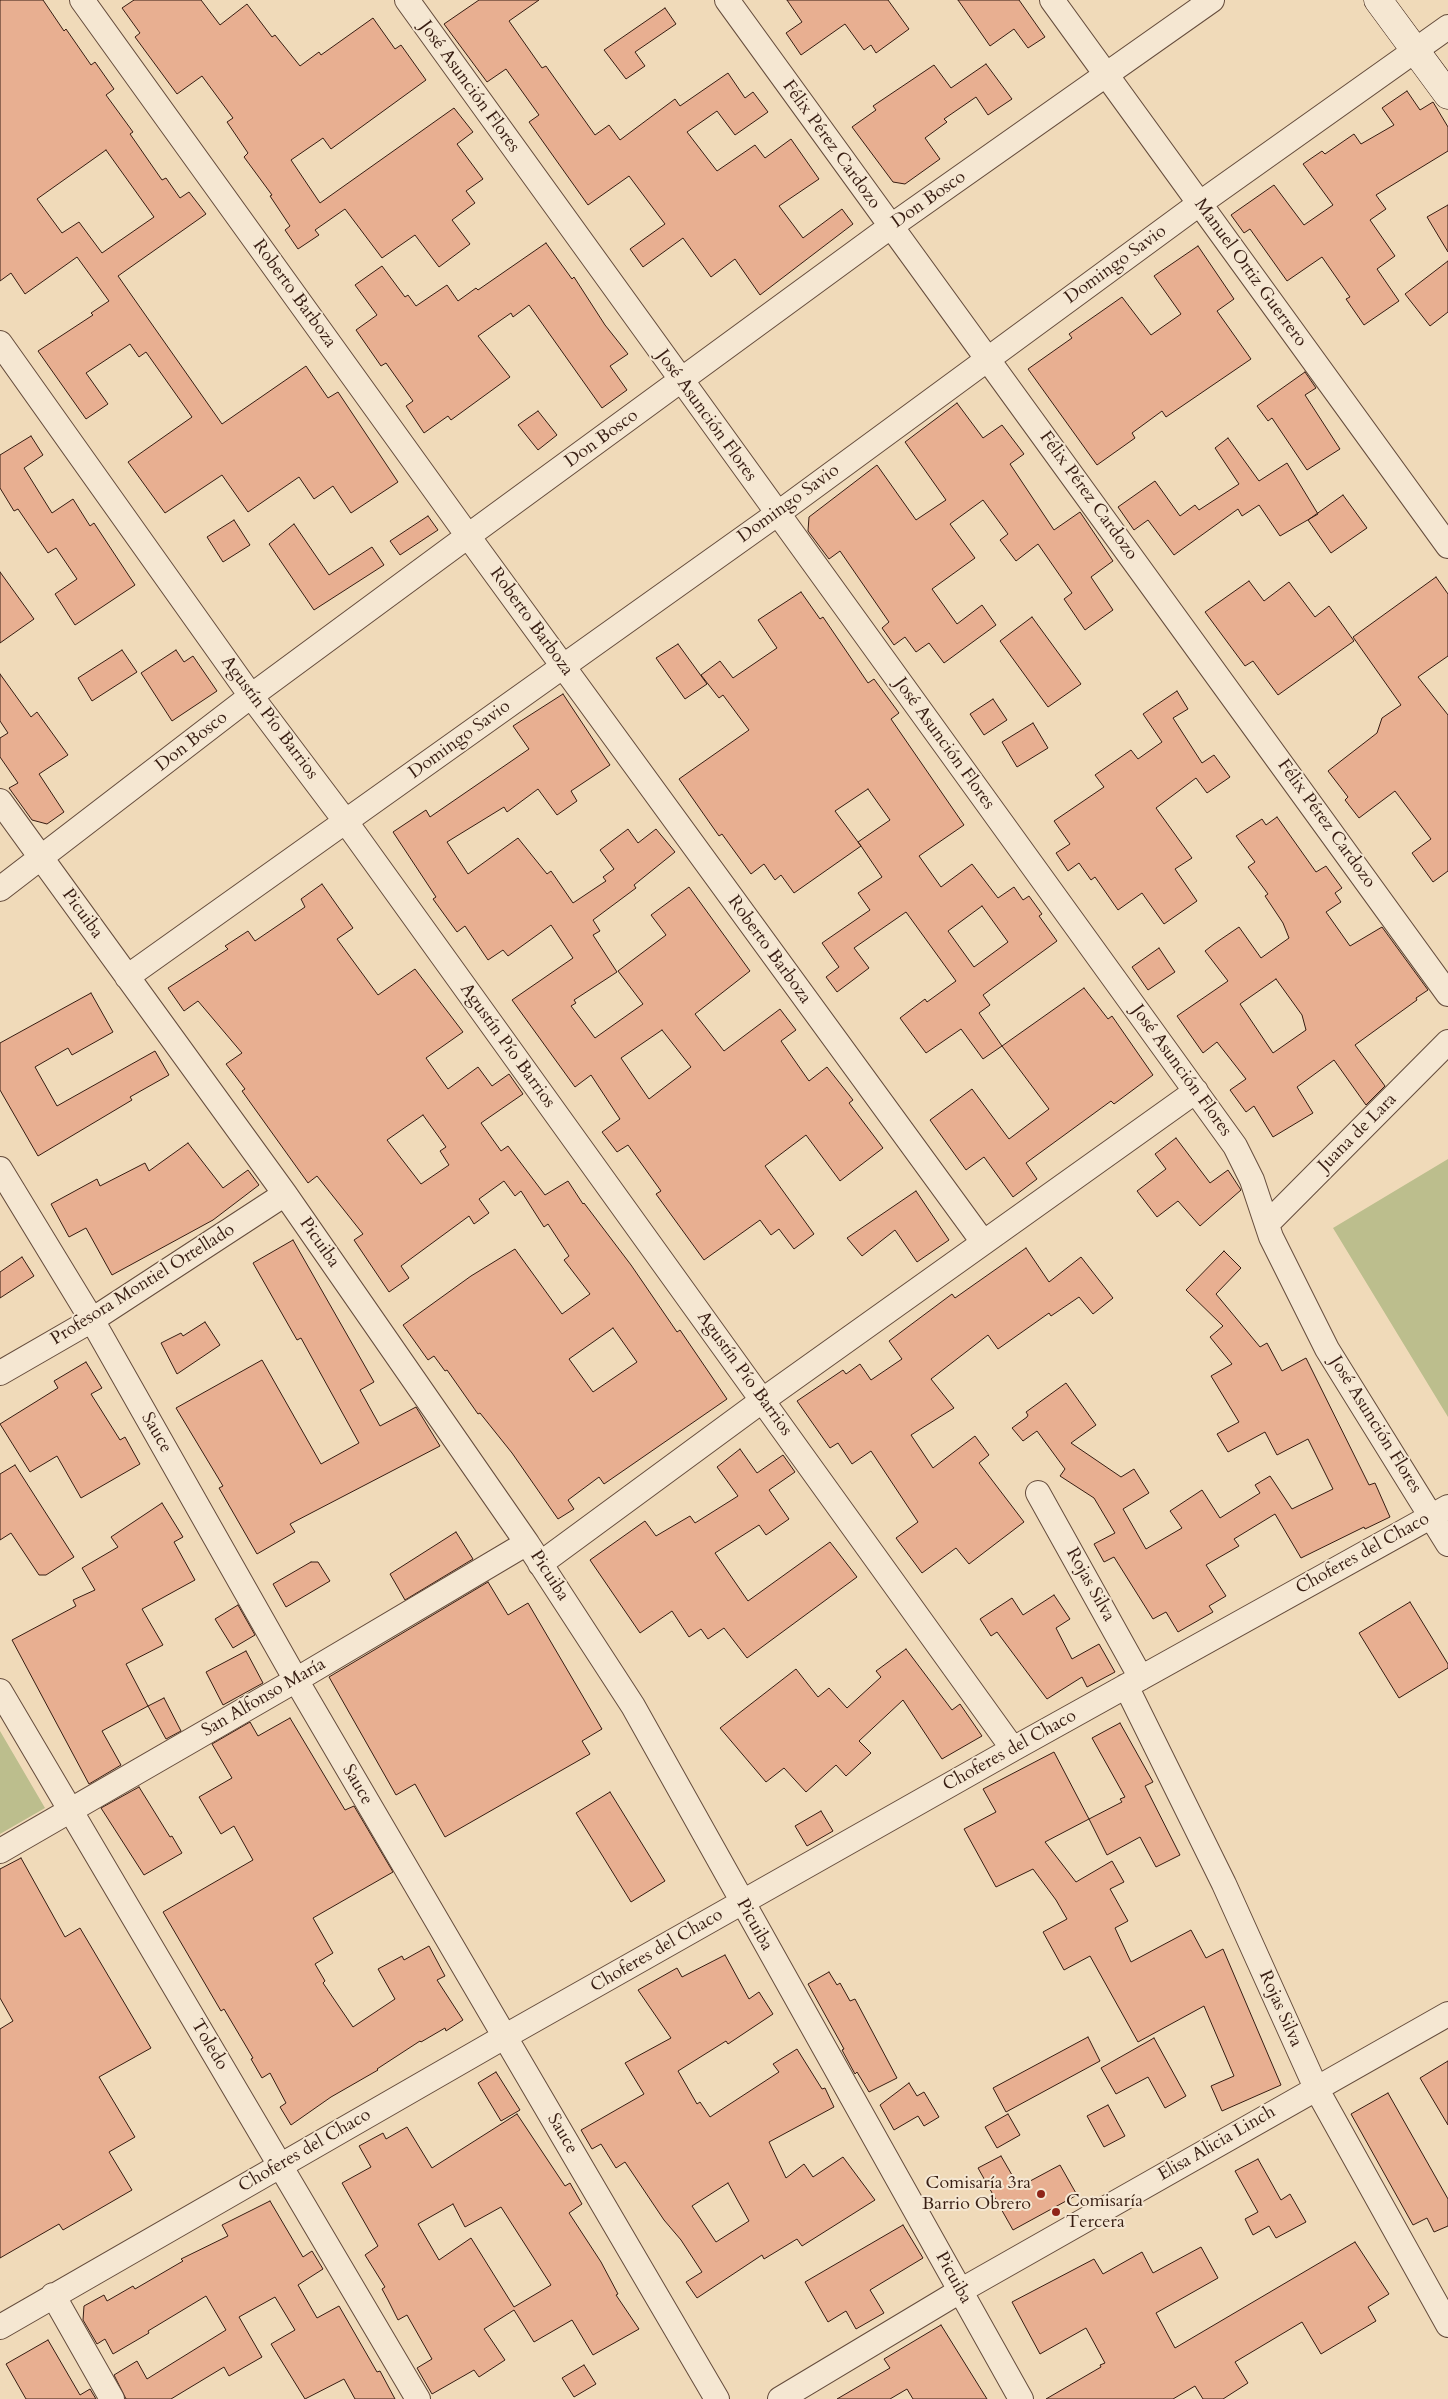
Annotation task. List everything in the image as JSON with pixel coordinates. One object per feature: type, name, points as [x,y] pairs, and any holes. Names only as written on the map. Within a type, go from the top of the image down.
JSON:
[{"type":"main road","points":[[1378,0],[1448,95]]},
{"type":"street","name":"Roberto Barboza","points":[[82,0],[563,667],[983,1242]]},
{"type":"street","name":"José Asunción Flores","points":[[406,0],[1235,1146],[1252,1180],[1267,1224],[1326,1349],[1440,1511],[1448,1544]]},
{"type":"street","name":"Félix Pérez Cardozo","points":[[727,0],[1448,994]]},
{"type":"street","name":"Manuel Ortiz Guerrero","points":[[1052,0],[1448,546]]},
{"type":"street","name":"Don Bosco","points":[[0,889],[251,696],[468,536],[890,227],[1212,0]]},
{"type":"street","name":"Domingo Savio","points":[[127,976],[346,822],[776,514],[1199,204],[1448,26]]},
{"type":"street","name":"Agustín Pío Barrios","points":[[0,343],[251,696],[346,822],[1013,1749]]},
{"type":"street","name":"Picuiba","points":[[0,801],[285,1194],[527,1543],[633,1706],[1022,2399]]},
{"type":"street","name":"Juana de Lara","points":[[1267,1224],[1448,1042]]},
{"type":"street","points":[[540,1564],[763,1400],[1196,1091]]},
{"type":"street","name":"Sauce","points":[[0,1169],[92,1320],[296,1680],[717,2399]]},
{"type":"street","name":"Profesora Montiel Ortellado","points":[[0,1373],[92,1320],[285,1194]]},
{"type":"street","name":"Rojas Silva","points":[[1038,1493],[1134,1682],[1316,2088],[1448,2326]]},
{"type":"street","name":"Choferes del Chaco","points":[[0,2327],[280,2164],[742,1902],[1440,1511]]},
{"type":"street","name":"San Alfonso María","points":[[0,1851],[296,1680],[527,1543]]},
{"type":"street","name":"Toledo","points":[[0,1691],[418,2399]]},
{"type":"street","name":"Elisa Alicia Linch","points":[[780,2399],[960,2291],[1448,2014]]},
{"type":"street","points":[[53,2295],[112,2399]]},
{"type":"green space","points":[[1448,1159],[1448,1417],[1333,1228]]},
{"type":"green space","points":[[0,1731],[45,1808],[0,1834]]},
{"type":"building","points":[[0,0],[43,0],[64,31],[66,29],[91,65],[95,62],[114,89],[106,95],[133,132],[130,134],[162,180],[166,178],[180,198],[189,192],[206,214],[118,276],[222,424],[306,366],[328,398],[338,392],[398,482],[351,513],[333,486],[314,499],[299,477],[248,512],[222,475],[165,513],[128,462],[192,417],[146,352],[139,357],[130,344],[86,373],[108,404],[86,419],[38,351],[93,315],[91,313],[109,301],[77,257],[25,294],[11,273],[0,281]],"holes":[[[106,150],[154,217],[102,253],[79,222],[62,233],[37,199]]]},
{"type":"building","points":[[134,0],[201,0],[220,25],[247,4],[272,37],[275,35],[300,66],[319,52],[321,55],[373,18],[395,49],[401,45],[426,80],[331,149],[323,138],[291,160],[320,203],[454,108],[473,132],[457,144],[483,179],[466,191],[475,203],[452,220],[470,244],[439,267],[415,235],[382,258],[345,209],[315,230],[319,235],[298,249],[285,230],[290,226],[270,196],[272,195],[244,157],[248,153],[227,122],[233,118],[202,76],[177,94],[135,37],[140,33],[122,8]]},
{"type":"building","points":[[479,0],[539,0],[509,21],[542,68],[546,66],[595,135],[609,125],[620,140],[675,99],[680,106],[728,73],[745,98],[753,92],[768,112],[735,135],[717,111],[687,132],[717,171],[755,145],[765,158],[791,139],[819,179],[779,206],[803,238],[842,209],[853,224],[760,295],[735,259],[711,277],[683,238],[643,267],[630,249],[665,224],[629,176],[588,205],[529,122],[539,115],[506,69],[487,82],[444,24]]},
{"type":"building","points":[[787,0],[888,0],[909,29],[876,53],[871,45],[864,50],[845,24],[801,55],[786,33],[802,22]]},
{"type":"building","points":[[958,0],[1019,0],[1045,37],[1028,48],[1014,29],[990,46]]},
{"type":"building","points":[[665,8],[676,24],[635,52],[645,66],[626,79],[604,50]]},
{"type":"building","points":[[986,64],[1012,99],[988,115],[976,97],[944,119],[947,122],[925,138],[940,159],[905,184],[893,182],[852,127],[876,110],[873,106],[934,65],[951,88]]},
{"type":"building","points":[[1407,91],[1420,110],[1433,102],[1448,127],[1448,151],[1376,195],[1386,209],[1370,220],[1395,256],[1377,269],[1399,301],[1364,325],[1346,299],[1350,297],[1322,257],[1287,281],[1250,229],[1244,233],[1231,215],[1274,185],[1304,225],[1333,205],[1303,164],[1322,151],[1325,154],[1354,134],[1361,144],[1394,125],[1382,108]]},
{"type":"building","points":[[1448,205],[1448,252],[1427,217]]},
{"type":"building","points":[[546,243],[572,279],[574,277],[605,325],[628,354],[610,366],[627,390],[602,408],[529,305],[513,317],[511,313],[478,336],[510,377],[451,420],[448,416],[424,433],[406,406],[413,401],[386,363],[381,366],[356,330],[377,315],[355,285],[382,266],[405,297],[408,295],[416,306],[447,285],[458,301],[476,288],[478,290]]},
{"type":"building","points":[[1198,246],[1234,299],[1217,311],[1251,359],[1166,417],[1162,411],[1132,433],[1135,438],[1097,465],[1028,369],[1072,338],[1069,334],[1122,297],[1151,335],[1181,314],[1154,276]]},
{"type":"building","points":[[1448,261],[1448,312],[1430,326],[1405,294]]},
{"type":"building","points":[[1305,372],[1316,388],[1305,395],[1340,449],[1307,470],[1272,418],[1268,421],[1257,406]]},
{"type":"building","points":[[957,403],[983,438],[1002,425],[1024,454],[1010,464],[1054,530],[1080,512],[1113,561],[1091,577],[1113,610],[1085,630],[1064,599],[1072,593],[1038,544],[1016,561],[1000,540],[1008,534],[983,500],[950,524],[975,558],[932,589],[957,624],[982,605],[996,625],[944,663],[929,643],[916,652],[905,637],[894,645],[882,628],[889,622],[840,551],[829,559],[808,531],[809,517],[877,465],[916,520],[946,500],[905,442]]},
{"type":"building","points":[[538,411],[557,435],[538,450],[518,425]]},
{"type":"building","points":[[31,436],[43,455],[24,468],[52,513],[73,499],[90,526],[94,523],[135,585],[75,625],[55,594],[77,579],[56,548],[48,553],[18,509],[14,511],[0,488],[0,455]]},
{"type":"building","points":[[1228,438],[1259,481],[1287,463],[1318,514],[1280,536],[1259,505],[1242,516],[1238,509],[1174,555],[1148,520],[1134,530],[1118,507],[1155,481],[1180,516],[1195,505],[1199,510],[1239,484],[1215,448]]},
{"type":"building","points":[[1343,495],[1367,528],[1331,553],[1308,520]]},
{"type":"building","points":[[428,516],[438,530],[400,555],[390,541]]},
{"type":"building","points":[[234,520],[250,545],[223,562],[207,537]]},
{"type":"building","points":[[294,524],[329,575],[372,547],[384,565],[314,610],[269,544]]},
{"type":"building","points":[[0,572],[34,619],[0,643]]},
{"type":"building","points":[[1436,577],[1448,594],[1448,656],[1418,677],[1448,715],[1448,871],[1433,882],[1412,853],[1431,839],[1395,791],[1359,818],[1345,800],[1348,797],[1328,771],[1377,733],[1382,718],[1401,705],[1353,637]]},
{"type":"building","points":[[1249,581],[1264,601],[1289,582],[1315,617],[1329,606],[1354,641],[1278,695],[1253,661],[1245,666],[1205,612]]},
{"type":"building","points":[[801,592],[820,619],[823,617],[868,683],[874,679],[899,713],[891,719],[964,825],[919,856],[941,887],[972,864],[998,898],[1014,887],[1023,900],[1029,896],[1042,914],[1039,916],[1057,941],[983,995],[990,1005],[979,1013],[1002,1046],[983,1059],[961,1029],[926,1053],[900,1018],[925,999],[927,1002],[956,981],[906,912],[854,948],[869,968],[837,992],[826,977],[839,967],[822,943],[870,910],[858,893],[882,877],[861,846],[794,893],[781,875],[775,880],[764,864],[751,874],[722,834],[719,836],[679,779],[749,730],[723,695],[719,698],[701,675],[720,661],[733,678],[777,648],[758,620]],"holes":[[[868,789],[890,820],[858,842],[835,811]],[[982,906],[1008,942],[974,967],[948,931]]]},
{"type":"building","points":[[1032,617],[1081,684],[1048,707],[1000,641]]},
{"type":"building","points":[[678,644],[707,684],[685,699],[656,658]]},
{"type":"building","points":[[122,650],[137,672],[92,701],[78,678]]},
{"type":"building","points":[[176,650],[184,662],[193,656],[217,691],[172,721],[141,673]]},
{"type":"building","points":[[0,674],[31,717],[37,712],[68,755],[39,774],[64,812],[47,824],[32,820],[9,788],[18,783],[0,757],[0,738],[8,733],[0,721]]},
{"type":"building","points":[[1177,691],[1188,709],[1173,718],[1202,763],[1214,755],[1230,777],[1207,793],[1196,778],[1156,808],[1192,858],[1175,869],[1197,901],[1164,924],[1142,893],[1118,910],[1095,877],[1091,880],[1079,863],[1068,871],[1056,853],[1070,844],[1054,821],[1104,787],[1095,775],[1131,750],[1138,759],[1162,742],[1143,714]]},
{"type":"building","points":[[563,694],[610,765],[571,791],[577,801],[557,815],[538,789],[507,812],[504,807],[447,842],[468,874],[518,838],[547,874],[551,871],[573,903],[606,881],[603,877],[614,869],[600,850],[628,829],[638,843],[656,829],[675,852],[634,885],[636,888],[593,920],[600,931],[593,935],[617,972],[574,1000],[576,1003],[571,1006],[595,1038],[643,1004],[618,971],[666,935],[651,915],[689,887],[750,971],[695,1014],[724,1051],[780,1009],[796,1030],[781,1041],[809,1081],[827,1067],[853,1100],[849,1103],[883,1148],[840,1181],[806,1135],[765,1166],[814,1234],[794,1249],[779,1229],[771,1235],[760,1220],[704,1260],[656,1194],[661,1191],[628,1145],[617,1152],[602,1132],[620,1119],[591,1075],[575,1087],[512,1000],[573,958],[551,925],[508,956],[503,950],[488,960],[465,926],[457,932],[433,899],[436,897],[393,832],[426,810],[430,817],[529,749],[513,726]],"holes":[[[662,1030],[691,1067],[649,1099],[621,1058]]]},
{"type":"building","points":[[993,699],[1007,720],[984,735],[970,714]]},
{"type":"building","points":[[1033,723],[1048,748],[1017,767],[1002,742]]},
{"type":"building","points":[[1277,817],[1316,872],[1326,866],[1342,888],[1335,893],[1341,902],[1326,912],[1350,946],[1382,927],[1428,990],[1355,1045],[1385,1086],[1366,1105],[1334,1060],[1297,1087],[1313,1113],[1273,1137],[1254,1106],[1246,1112],[1230,1090],[1246,1079],[1217,1042],[1203,1053],[1177,1016],[1228,981],[1205,951],[1214,944],[1239,927],[1261,958],[1289,938],[1283,923],[1265,896],[1268,894],[1248,867],[1255,862],[1236,836],[1262,819],[1266,825]],"holes":[[[1276,979],[1302,1015],[1306,1030],[1273,1053],[1240,1004]]]},
{"type":"building","points":[[322,884],[353,928],[337,939],[378,995],[415,969],[463,1032],[426,1058],[448,1089],[478,1067],[492,1086],[509,1074],[523,1094],[481,1123],[501,1151],[508,1146],[545,1195],[568,1181],[583,1204],[631,1265],[677,1332],[680,1330],[727,1399],[604,1484],[599,1477],[568,1500],[574,1509],[558,1519],[512,1453],[480,1413],[478,1414],[447,1370],[445,1371],[434,1356],[428,1360],[403,1325],[471,1276],[515,1249],[562,1314],[590,1294],[564,1260],[569,1256],[548,1224],[544,1227],[521,1191],[515,1196],[504,1181],[479,1199],[489,1213],[474,1224],[469,1216],[401,1266],[409,1278],[389,1292],[354,1240],[363,1234],[317,1176],[308,1183],[242,1091],[245,1089],[226,1064],[242,1053],[198,1001],[184,1011],[168,988],[228,949],[225,946],[248,931],[255,941],[305,907],[301,899]],"holes":[[[423,1115],[446,1147],[440,1151],[449,1165],[421,1184],[387,1140]],[[613,1328],[637,1362],[593,1392],[569,1359]]]},
{"type":"building","points":[[1159,948],[1175,972],[1148,990],[1132,967]]},
{"type":"building","points":[[1084,988],[1108,1019],[1112,1016],[1153,1075],[1114,1104],[1111,1101],[1026,1163],[1037,1179],[1013,1197],[984,1157],[966,1170],[930,1120],[972,1089],[1009,1139],[1049,1109],[1002,1046]]},
{"type":"building","points":[[91,993],[113,1032],[72,1055],[68,1048],[35,1067],[57,1106],[155,1051],[169,1075],[130,1097],[132,1100],[38,1156],[0,1090],[0,1043]]},
{"type":"building","points":[[1176,1138],[1210,1183],[1228,1170],[1241,1190],[1200,1226],[1178,1201],[1157,1217],[1137,1191],[1166,1169],[1155,1154]]},
{"type":"building","points":[[188,1143],[223,1188],[248,1170],[259,1185],[213,1220],[112,1275],[86,1228],[69,1237],[51,1204],[97,1179],[100,1186],[145,1163],[149,1171]]},
{"type":"building","points":[[916,1191],[949,1240],[917,1262],[895,1230],[862,1256],[847,1238]]},
{"type":"building","points":[[293,1240],[374,1382],[360,1390],[380,1426],[416,1407],[440,1446],[290,1524],[295,1532],[257,1554],[219,1488],[223,1486],[176,1408],[262,1360],[321,1464],[359,1443],[301,1338],[297,1340],[253,1263]]},
{"type":"building","points":[[1026,1248],[1049,1282],[1081,1257],[1113,1298],[1093,1314],[1079,1297],[1051,1316],[1049,1313],[998,1349],[988,1335],[931,1379],[954,1408],[911,1435],[933,1468],[975,1436],[989,1455],[979,1463],[1024,1522],[969,1564],[956,1548],[922,1573],[896,1538],[918,1522],[871,1451],[852,1464],[838,1443],[830,1448],[797,1401],[843,1370],[846,1374],[860,1364],[871,1380],[902,1359],[889,1341],[952,1294],[955,1298]]},
{"type":"building","points":[[1224,1251],[1241,1268],[1216,1294],[1260,1347],[1267,1343],[1282,1371],[1306,1358],[1369,1485],[1375,1483],[1390,1517],[1365,1529],[1364,1527],[1301,1558],[1275,1514],[1234,1539],[1239,1546],[1206,1565],[1226,1596],[1209,1606],[1213,1612],[1178,1632],[1166,1612],[1153,1619],[1114,1557],[1104,1562],[1094,1544],[1115,1533],[1094,1498],[1060,1476],[1065,1469],[1037,1431],[1023,1441],[1012,1428],[1027,1417],[1026,1412],[1066,1383],[1096,1425],[1071,1443],[1121,1477],[1134,1469],[1149,1493],[1123,1509],[1146,1549],[1182,1528],[1170,1511],[1202,1490],[1220,1518],[1260,1493],[1255,1485],[1270,1476],[1292,1509],[1333,1489],[1308,1439],[1277,1455],[1265,1432],[1228,1452],[1217,1434],[1239,1422],[1211,1376],[1232,1364],[1210,1337],[1223,1326],[1186,1290]]},
{"type":"building","points":[[22,1257],[34,1276],[0,1298],[0,1272]]},
{"type":"building","points":[[205,1322],[220,1345],[177,1374],[161,1343],[181,1333],[183,1336]]},
{"type":"building","points":[[86,1362],[102,1388],[91,1394],[120,1440],[125,1437],[140,1464],[81,1498],[57,1456],[30,1472],[0,1424],[58,1388],[54,1381]]},
{"type":"building","points":[[740,1449],[757,1473],[783,1455],[795,1472],[769,1490],[789,1519],[766,1535],[759,1525],[715,1553],[748,1601],[830,1542],[857,1577],[747,1658],[724,1628],[708,1639],[701,1629],[689,1637],[672,1611],[640,1633],[590,1560],[645,1521],[656,1536],[690,1516],[695,1523],[738,1496],[717,1467]]},
{"type":"building","points":[[15,1465],[74,1557],[46,1575],[39,1575],[11,1533],[0,1540],[0,1474]]},
{"type":"building","points":[[162,1503],[183,1537],[174,1542],[195,1580],[142,1609],[163,1645],[126,1664],[148,1706],[102,1731],[121,1765],[89,1784],[12,1640],[76,1606],[73,1600],[95,1590],[82,1568],[118,1547],[111,1537]]},
{"type":"building","points":[[456,1532],[473,1559],[405,1600],[390,1574]]},
{"type":"building","points":[[311,1562],[318,1562],[330,1581],[286,1607],[273,1584]]},
{"type":"building","points":[[488,1582],[508,1615],[528,1603],[602,1729],[582,1741],[590,1754],[445,1837],[415,1784],[396,1795],[329,1677]]},
{"type":"building","points":[[1054,1595],[1070,1619],[1056,1628],[1072,1659],[1099,1644],[1115,1672],[1087,1687],[1082,1677],[1047,1699],[997,1632],[991,1636],[980,1619],[1012,1598],[1023,1615]]},
{"type":"building","points":[[1410,1602],[1448,1664],[1448,1668],[1399,1698],[1359,1633]]},
{"type":"building","points":[[238,1605],[255,1635],[233,1648],[215,1619]]},
{"type":"building","points":[[906,1649],[952,1710],[960,1704],[982,1736],[942,1759],[903,1700],[859,1741],[871,1753],[846,1776],[836,1765],[806,1792],[784,1768],[766,1782],[720,1728],[796,1669],[818,1697],[829,1688],[847,1708],[881,1677],[876,1671]]},
{"type":"building","points":[[246,1651],[263,1683],[223,1705],[206,1672]]},
{"type":"building","points":[[164,1698],[181,1731],[166,1739],[148,1706]]},
{"type":"building","points":[[290,1718],[345,1810],[354,1806],[393,1872],[313,1918],[333,1953],[315,1964],[325,1981],[323,1983],[353,2027],[395,1999],[378,1969],[402,1956],[404,1960],[429,1946],[445,1976],[437,1980],[463,2020],[446,2031],[445,2028],[420,2041],[378,2070],[331,2097],[291,2125],[280,2107],[286,2103],[270,2073],[262,2078],[251,2059],[253,2058],[224,2009],[221,2011],[163,1912],[253,1860],[234,1826],[221,1834],[199,1797],[232,1778],[212,1744],[250,1722],[258,1736]]},
{"type":"building","points":[[1120,1723],[1153,1782],[1145,1786],[1180,1855],[1156,1867],[1140,1837],[1107,1855],[1089,1819],[1122,1802],[1120,1799],[1125,1797],[1092,1738]]},
{"type":"building","points":[[1054,1752],[1089,1819],[1045,1842],[1076,1882],[1112,1861],[1124,1882],[1110,1889],[1128,1921],[1115,1928],[1131,1962],[1191,1930],[1206,1958],[1223,1949],[1281,2085],[1222,2111],[1211,2086],[1234,2076],[1204,2006],[1138,2042],[1090,1956],[1064,1970],[1043,1932],[1067,1919],[1056,1900],[1033,1869],[996,1887],[964,1829],[996,1812],[983,1789]]},
{"type":"building","points":[[139,1787],[182,1853],[144,1875],[101,1808]]},
{"type":"building","points":[[610,1792],[665,1881],[631,1902],[576,1813]]},
{"type":"building","points":[[821,1811],[833,1831],[807,1846],[795,1826]]},
{"type":"building","points":[[21,1858],[65,1937],[80,1928],[151,2048],[99,2077],[135,2137],[109,2152],[132,2190],[63,2230],[59,2224],[0,2258],[0,2029],[13,2021],[0,1998],[0,1869]]},
{"type":"building","points":[[725,1955],[749,1999],[759,1992],[773,2014],[728,2044],[726,2041],[678,2071],[697,2104],[700,2102],[710,2117],[779,2072],[773,2064],[797,2049],[822,2089],[825,2088],[834,2107],[769,2142],[786,2178],[804,2164],[813,2177],[843,2157],[875,2200],[802,2246],[797,2239],[764,2259],[762,2255],[697,2298],[686,2282],[702,2272],[681,2240],[664,2220],[625,2162],[616,2168],[601,2144],[592,2149],[581,2130],[644,2094],[625,2063],[671,2038],[638,1990],[677,1968],[682,1977]],"holes":[[[728,2183],[749,2221],[716,2242],[692,2206]]]},
{"type":"building","points":[[829,1972],[837,1985],[840,1983],[850,2001],[855,1999],[897,2078],[869,2092],[857,2072],[855,2074],[842,2050],[844,2049],[808,1984]]},
{"type":"building","points":[[1088,2037],[1100,2061],[1006,2112],[993,2088]]},
{"type":"building","points":[[1154,2038],[1186,2096],[1165,2108],[1148,2077],[1116,2094],[1101,2068]]},
{"type":"building","points":[[1448,2061],[1448,2125],[1420,2078]]},
{"type":"building","points":[[496,2072],[520,2110],[501,2121],[478,2083]]},
{"type":"building","points":[[909,2083],[917,2096],[924,2092],[939,2117],[924,2126],[918,2116],[894,2130],[880,2105]]},
{"type":"building","points":[[1388,2093],[1448,2199],[1448,2226],[1434,2232],[1427,2218],[1413,2225],[1351,2114]]},
{"type":"building","points":[[1108,2105],[1125,2136],[1104,2147],[1087,2116]]},
{"type":"building","points":[[517,2114],[565,2186],[570,2183],[582,2204],[569,2213],[601,2262],[618,2294],[616,2295],[639,2329],[593,2355],[572,2320],[534,2342],[514,2310],[484,2329],[505,2360],[479,2377],[474,2370],[432,2394],[417,2368],[432,2359],[407,2315],[398,2320],[382,2289],[385,2287],[365,2255],[378,2246],[342,2183],[371,2167],[359,2146],[383,2133],[386,2139],[407,2127],[432,2168]],"holes":[[[453,2204],[465,2227],[501,2207],[551,2285],[514,2307],[471,2238],[439,2260],[418,2224]]]},
{"type":"building","points":[[1008,2114],[1020,2135],[997,2148],[985,2127]]},
{"type":"building","points":[[1001,2156],[1019,2187],[1060,2165],[1077,2195],[1013,2230],[978,2168]]},
{"type":"building","points":[[1258,2159],[1281,2200],[1290,2194],[1306,2222],[1276,2238],[1269,2226],[1253,2235],[1245,2219],[1258,2212],[1235,2171]]},
{"type":"building","points":[[270,2201],[303,2257],[312,2251],[323,2269],[298,2285],[317,2318],[339,2306],[377,2372],[380,2371],[395,2399],[355,2399],[344,2379],[305,2399],[271,2344],[295,2330],[275,2297],[239,2317],[262,2357],[229,2376],[224,2367],[171,2399],[126,2399],[114,2375],[137,2361],[147,2379],[226,2330],[206,2296],[113,2354],[105,2339],[97,2344],[83,2320],[84,2306],[104,2295],[107,2301],[133,2286],[135,2289],[183,2261],[181,2259],[228,2236],[222,2225]]},
{"type":"building","points":[[903,2225],[923,2258],[870,2290],[884,2313],[856,2329],[846,2311],[828,2322],[805,2282]]},
{"type":"building","points":[[1355,2242],[1389,2294],[1368,2307],[1376,2321],[1321,2354],[1302,2322],[1235,2362],[1248,2383],[1223,2399],[1203,2399],[1195,2386],[1173,2399],[1046,2399],[1105,2363],[1086,2328],[1040,2354],[1012,2302],[1094,2259],[1103,2274],[1142,2252],[1153,2273],[1201,2247],[1218,2278],[1156,2313],[1175,2348]]},
{"type":"building","points":[[941,2325],[987,2399],[913,2399],[907,2389],[890,2399],[837,2399],[890,2368],[884,2359]]},
{"type":"building","points":[[48,2340],[80,2395],[90,2389],[96,2399],[26,2399],[6,2364]]},
{"type":"building","points":[[584,2365],[596,2384],[574,2397],[562,2378]]},
{"type":"place","name":"Comisaría 3ra Barrio Obrero","points":[[1041,2194]]},
{"type":"place","name":"Comisaría Tercera","points":[[1056,2212]]}]
